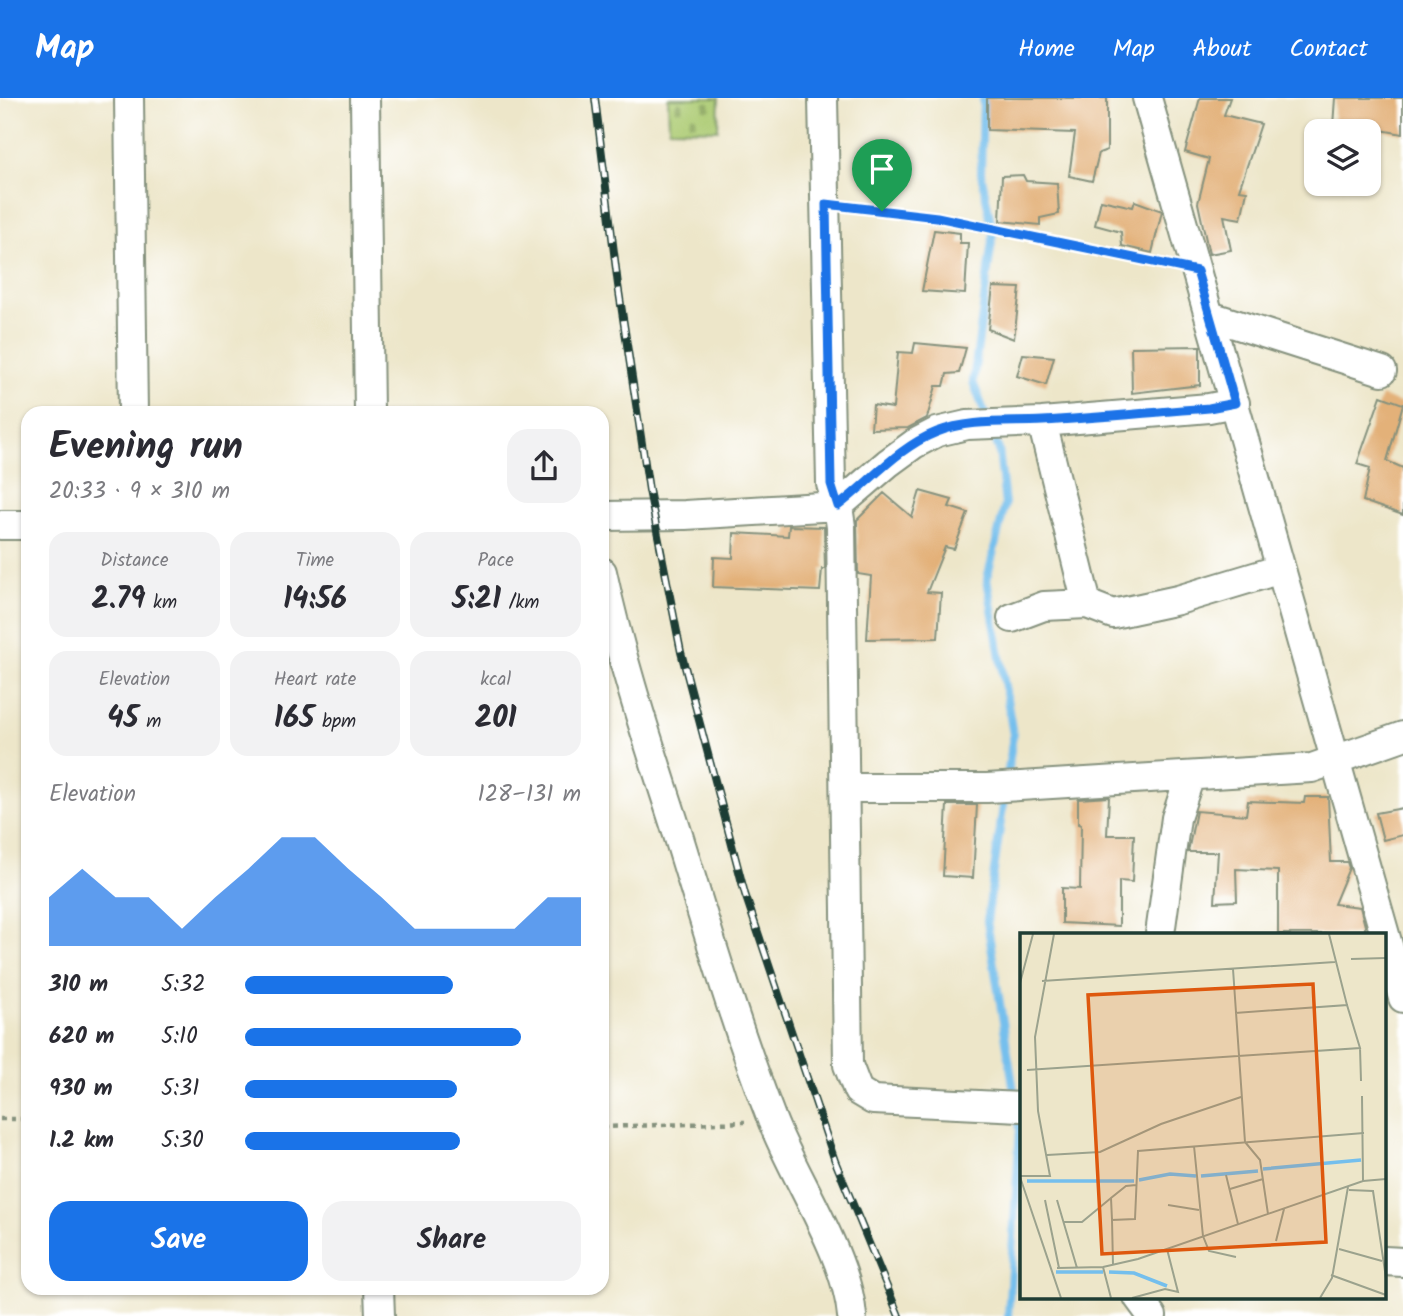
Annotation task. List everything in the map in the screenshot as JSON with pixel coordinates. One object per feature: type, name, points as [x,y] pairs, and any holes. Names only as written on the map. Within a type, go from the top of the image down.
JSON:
[{"type":"street","points":[[129,98],[133,406]]},
{"type":"street","points":[[365,98],[369,406]]},
{"type":"street","points":[[823,98],[831,484],[841,527],[848,1065],[858,1091],[873,1100],[1020,1107]]},
{"type":"street","points":[[1147,98],[1336,760],[1398,960],[1403,998]]},
{"type":"street","points":[[1210,316],[1382,372]]},
{"type":"street","points":[[609,516],[685,515],[838,506],[888,463],[937,432],[967,425],[1042,422],[1209,408],[1235,403]]},
{"type":"street","points":[[1042,422],[1087,604]]},
{"type":"street","points":[[0,525],[21,525]]},
{"type":"street","points":[[1012,618],[1044,606],[1087,604],[1112,614],[1178,600],[1281,569]]},
{"type":"street","points":[[609,599],[637,705],[717,960],[772,1121],[833,1251],[850,1297],[852,1316]]},
{"type":"street","points":[[845,788],[987,789],[1312,768],[1403,736]]},
{"type":"street","points":[[1160,933],[1176,818],[1190,776]]},
{"type":"street","points":[[379,1295],[380,1316]]},
{"type":"street","points":[[1140,1298],[1152,1316]]},
{"type":"path","points":[[826,204],[937,217],[1197,271]]},
{"type":"path","points":[[0,1119],[21,1119]]},
{"type":"path","points":[[609,1127],[772,1121]]},
{"type":"green space","points":[[668,98],[719,98],[718,130],[669,129]]},
{"type":"building","points":[[987,98],[1107,98],[1107,150],[1099,153],[1092,181],[1069,176],[1075,133],[987,130]]},
{"type":"building","points":[[1200,98],[1230,98],[1224,115],[1261,124],[1239,190],[1247,191],[1241,219],[1224,216],[1231,250],[1209,254],[1198,203],[1209,159],[1185,152]]},
{"type":"building","points":[[1335,98],[1403,98],[1403,134],[1381,130],[1381,119],[1334,119]]},
{"type":"building","points":[[1023,175],[1026,181],[1057,183],[1059,214],[1040,218],[1040,225],[1000,221],[1002,176]]},
{"type":"building","points":[[1101,200],[1133,207],[1135,201],[1162,211],[1152,253],[1122,246],[1121,232],[1095,225]]},
{"type":"building","points":[[934,230],[960,233],[960,243],[968,243],[965,294],[922,291]]},
{"type":"building","points":[[993,287],[1020,288],[1014,339],[988,329]]},
{"type":"building","points":[[915,343],[966,348],[959,373],[947,374],[944,386],[936,386],[927,418],[908,428],[871,429],[873,405],[893,408],[898,352],[913,353]]},
{"type":"building","points":[[1200,346],[1200,385],[1132,393],[1131,347]]},
{"type":"building","points":[[1023,354],[1054,357],[1046,385],[1017,376]]},
{"type":"building","points":[[1381,396],[1403,404],[1387,461],[1403,468],[1403,515],[1363,501],[1370,468],[1357,464]]},
{"type":"building","points":[[920,491],[952,500],[949,507],[968,513],[954,549],[945,547],[927,592],[941,593],[938,638],[867,639],[871,576],[858,574],[857,520],[884,493],[912,517]]},
{"type":"building","points":[[789,526],[824,527],[825,569],[822,569],[820,591],[713,587],[714,557],[733,558],[734,533],[788,536]]},
{"type":"building","points":[[1109,797],[1107,835],[1134,835],[1132,882],[1119,881],[1119,926],[1062,923],[1062,888],[1080,889],[1081,825],[1078,824],[1078,799]]},
{"type":"building","points":[[1305,797],[1328,797],[1331,862],[1347,862],[1349,868],[1334,904],[1360,907],[1365,933],[1278,933],[1278,871],[1236,869],[1237,901],[1215,902],[1218,852],[1188,852],[1196,811],[1246,815],[1248,801],[1304,803]]},
{"type":"building","points":[[947,805],[977,805],[973,878],[943,876]]},
{"type":"building","points":[[1403,808],[1403,835],[1383,840],[1376,813]]},
{"type":"waterway","points":[[983,98],[981,173],[993,233],[973,382],[999,450],[1005,505],[987,579],[1013,735],[987,921],[1020,1129],[1008,1316]]},
{"type":"railway","points":[[595,98],[618,285],[649,490],[681,652],[745,894],[835,1161],[899,1316]]},
{"type":"route","points":[[826,204],[882,211],[937,217],[1197,271],[1235,403],[1209,408],[1042,422],[967,425],[937,432],[914,444],[888,463],[838,506],[831,484],[826,204]]}]
